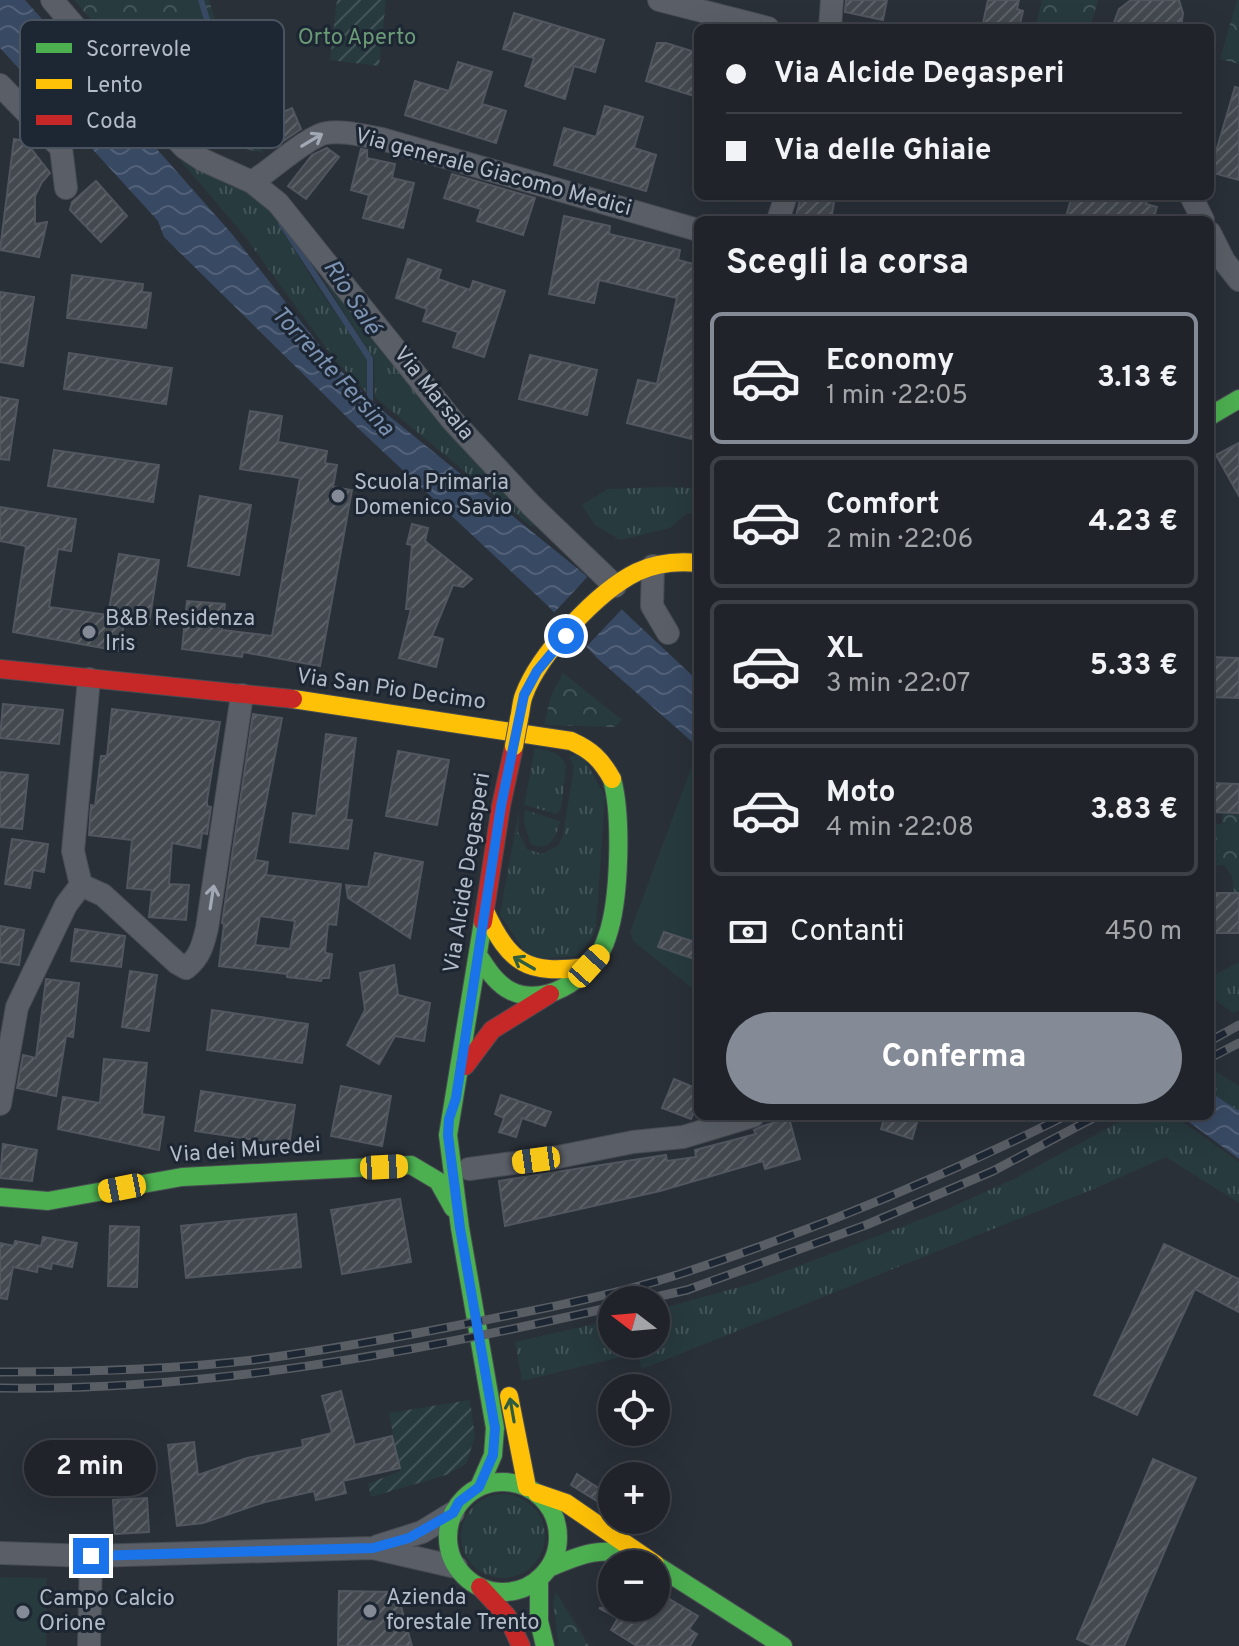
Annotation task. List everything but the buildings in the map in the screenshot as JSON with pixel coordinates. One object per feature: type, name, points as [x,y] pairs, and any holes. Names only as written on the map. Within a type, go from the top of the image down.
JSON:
[{"type":"street","name":"Via Marsala","points":[[52,0],[69,20]]},
{"type":"street","points":[[659,0],[752,24]]},
{"type":"street","points":[[830,24],[832,0]]},
{"type":"street","points":[[0,85],[20,106]]},
{"type":"street","name":"Via generale Giacomo Medici","points":[[252,182],[313,138],[324,133],[349,133],[382,139],[694,229]]},
{"type":"street","points":[[61,148],[66,188]]},
{"type":"street","name":"Via Marsala","points":[[185,148],[203,160],[252,182],[278,203],[452,420],[612,589]]},
{"type":"street","points":[[1217,266],[1239,280]]},
{"type":"street","points":[[1214,414],[1239,399]]},
{"type":"street","name":"Via Alcide Degasperi","points":[[479,1487],[493,1455],[495,1428],[460,1228],[448,1135],[461,1072],[501,806],[524,695],[537,671],[612,589],[635,573],[653,566],[694,562]]},
{"type":"street","points":[[653,566],[652,606],[668,633]]},
{"type":"street","name":"Via San Pio Decimo","points":[[0,669],[330,703],[571,741],[597,754],[615,792],[619,825],[610,931],[601,952],[577,979],[492,1030],[461,1072]]},
{"type":"street","points":[[81,885],[73,851],[89,679]]},
{"type":"street","points":[[81,885],[103,895],[177,963],[186,968],[196,960],[207,928],[242,695]]},
{"type":"street","points":[[0,1104],[17,1007],[66,905],[81,885]]},
{"type":"street","points":[[485,911],[499,943],[515,959],[532,969],[546,972],[589,966]]},
{"type":"street","points":[[478,955],[496,981],[509,989],[537,996],[551,994]]},
{"type":"street","name":"Via Alcide Degasperi","points":[[456,1098],[466,1120],[469,1169],[475,1200]]},
{"type":"street","points":[[469,1169],[558,1157],[633,1142],[683,1137],[740,1120]]},
{"type":"street","name":"Via dei Muredei","points":[[0,1197],[48,1201],[182,1177],[411,1165],[428,1171],[445,1188],[460,1228]]},
{"type":"street","points":[[507,1381],[532,1490],[547,1504],[558,1528],[558,1542],[544,1574],[539,1621],[545,1646]]},
{"type":"street","points":[[598,1551],[587,1552],[544,1574],[525,1588],[495,1592],[466,1579],[449,1553],[447,1537],[459,1502],[479,1487],[503,1481],[566,1503],[633,1550]]},
{"type":"street","points":[[373,1548],[422,1532],[453,1513]]},
{"type":"street","points":[[0,1553],[91,1556],[373,1548],[456,1567]]},
{"type":"street","points":[[89,1646],[91,1556]]},
{"type":"street","points":[[670,1574],[783,1646]]},
{"type":"street","points":[[480,1587],[507,1616],[521,1646]]},
{"type":"green space","points":[[74,0],[209,0],[215,20],[91,20]]},
{"type":"green space","name":"Orto Aperto","points":[[337,0],[386,0],[379,66],[330,60]]},
{"type":"green space","points":[[1042,0],[1098,0],[1091,24],[1036,24]]},
{"type":"green space","points":[[1239,0],[1239,64],[1220,59]]},
{"type":"green space","points":[[241,148],[262,148],[264,153]]},
{"type":"green space","points":[[175,149],[268,205],[312,279],[367,358],[367,393],[335,360],[243,234],[173,152]]},
{"type":"green space","points":[[304,250],[536,522],[532,527],[375,397],[374,359]]},
{"type":"green space","points":[[694,488],[694,514],[687,513],[670,528],[620,540],[595,525],[582,505],[608,489]]},
{"type":"green space","points":[[563,673],[622,720],[615,727],[544,725],[551,696]]},
{"type":"green space","points":[[535,748],[558,755],[566,767],[561,809],[557,814],[524,805]]},
{"type":"green space","points":[[582,754],[605,797],[596,927],[591,940],[576,956],[530,959],[500,915],[519,809],[518,832],[527,849],[542,854],[559,845],[574,767],[569,756]]},
{"type":"green space","points":[[693,763],[694,990],[633,941],[630,932]]},
{"type":"green space","points":[[525,810],[560,821],[555,837],[548,845],[531,844],[524,823]]},
{"type":"green space","points":[[1223,813],[1239,815],[1239,893],[1234,893],[1232,876],[1224,865],[1214,866],[1214,824],[1221,824]]},
{"type":"green space","points":[[1239,962],[1239,1010],[1233,1013],[1214,999],[1214,976]]},
{"type":"green space","points":[[1217,1072],[1239,1086],[1239,1111],[1214,1095],[1214,1075]]},
{"type":"green space","points":[[1123,1120],[1180,1120],[1239,1162],[1239,1203],[1166,1157],[1096,1188],[670,1358],[670,1306],[754,1283],[943,1211],[1016,1178]]},
{"type":"green space","points":[[598,1323],[598,1358],[616,1358],[522,1381],[515,1342]]},
{"type":"green space","points":[[639,1358],[670,1358],[642,1369]]},
{"type":"green space","points":[[470,1400],[475,1437],[466,1464],[446,1475],[371,1497],[368,1484],[400,1471],[389,1413]]},
{"type":"green space","points":[[503,1494],[519,1497],[533,1506],[542,1520],[545,1536],[542,1552],[533,1566],[519,1575],[503,1578],[487,1575],[473,1566],[464,1552],[461,1536],[464,1520],[473,1506],[487,1497]]},
{"type":"green space","name":"Campo Calcio Orione","points":[[0,1577],[47,1578],[46,1646],[0,1646]]},
{"type":"green space","points":[[556,1592],[589,1646],[559,1646],[553,1602]]},
{"type":"water","points":[[0,0],[25,0],[43,20],[20,20],[20,70],[0,48]]},
{"type":"water","name":"Torrente Fersina","points":[[91,148],[156,148],[232,234],[335,365],[378,407],[583,573],[694,677],[694,743],[597,658],[548,606],[361,431],[164,237],[158,221]]},
{"type":"water","points":[[1214,1095],[1239,1111],[1239,1159],[1186,1120],[1214,1120]]},
{"type":"pier","points":[[590,574],[624,607],[586,647],[552,615]]},
{"type":"waterway","name":"Rio Salé","points":[[201,0],[207,20]]},
{"type":"waterway","name":"Rio Salé","points":[[281,223],[370,359],[370,405]]},
{"type":"railway","points":[[1214,1039],[1239,1025]]},
{"type":"railway","points":[[1214,1056],[1239,1043]]},
{"type":"railway","points":[[0,1372],[127,1370],[253,1360],[395,1337],[606,1295],[680,1274],[827,1221],[971,1161],[1057,1120]]},
{"type":"railway","points":[[670,1294],[866,1225],[993,1171],[1089,1120]]},
{"type":"railway","points":[[0,1388],[155,1383],[232,1376],[385,1354],[598,1310]]},
{"type":"traffic: fast","points":[[1214,414],[1239,399]]},
{"type":"traffic: fast","points":[[478,955],[500,984],[526,995],[555,991],[582,975],[593,963],[607,937],[615,902],[618,835],[612,779]]},
{"type":"traffic: fast","points":[[479,1487],[493,1455],[495,1428],[460,1228],[448,1135],[483,922]]},
{"type":"traffic: fast","points":[[0,1197],[48,1201],[182,1177],[411,1165],[438,1181],[453,1208]]},
{"type":"traffic: fast","points":[[503,1482],[524,1486],[542,1498],[554,1516],[558,1537],[554,1558],[542,1576],[524,1588],[503,1592],[482,1588],[464,1576],[452,1558],[448,1537],[452,1516],[464,1498],[482,1486],[503,1482]]},
{"type":"traffic: fast","points":[[549,1568],[598,1552]]},
{"type":"traffic: fast","points":[[670,1574],[783,1646]]},
{"type":"traffic: fast","points":[[539,1579],[539,1621],[545,1646]]},
{"type":"traffic: slow","points":[[519,719],[524,695],[542,661],[588,608],[622,581],[644,569],[667,563],[694,563]]},
{"type":"traffic: slow","points":[[293,699],[571,741],[595,756],[612,779]]},
{"type":"traffic: slow","points":[[514,746],[519,719]]},
{"type":"traffic: slow","points":[[485,911],[503,943],[523,962],[549,969],[586,967]]},
{"type":"traffic: slow","points":[[509,1396],[527,1487]]},
{"type":"traffic: slow","points":[[537,1493],[566,1503],[635,1550]]},
{"type":"traffic: jam","points":[[0,669],[293,699]]},
{"type":"traffic: jam","points":[[483,922],[514,746]]},
{"type":"traffic: jam","points":[[465,1066],[492,1030],[550,994]]},
{"type":"traffic: jam","points":[[480,1587],[507,1616],[521,1646]]},
{"type":"place","name":"Scuola Primaria Domenico Savio","points":[[338,496]]},
{"type":"place","name":"B&B Residenza Iris","points":[[89,632]]},
{"type":"place","name":"Azienda forestale Trento","points":[[370,1611]]},
{"type":"place","name":"Campo Calcio Orione","points":[[23,1612]]},
{"type":"route","points":[[91,1556],[373,1548],[422,1532],[453,1513],[468,1493],[479,1487],[493,1455],[495,1428],[460,1228],[448,1135],[449,1119],[456,1098],[501,806],[524,695],[537,671],[566,636]]}]
